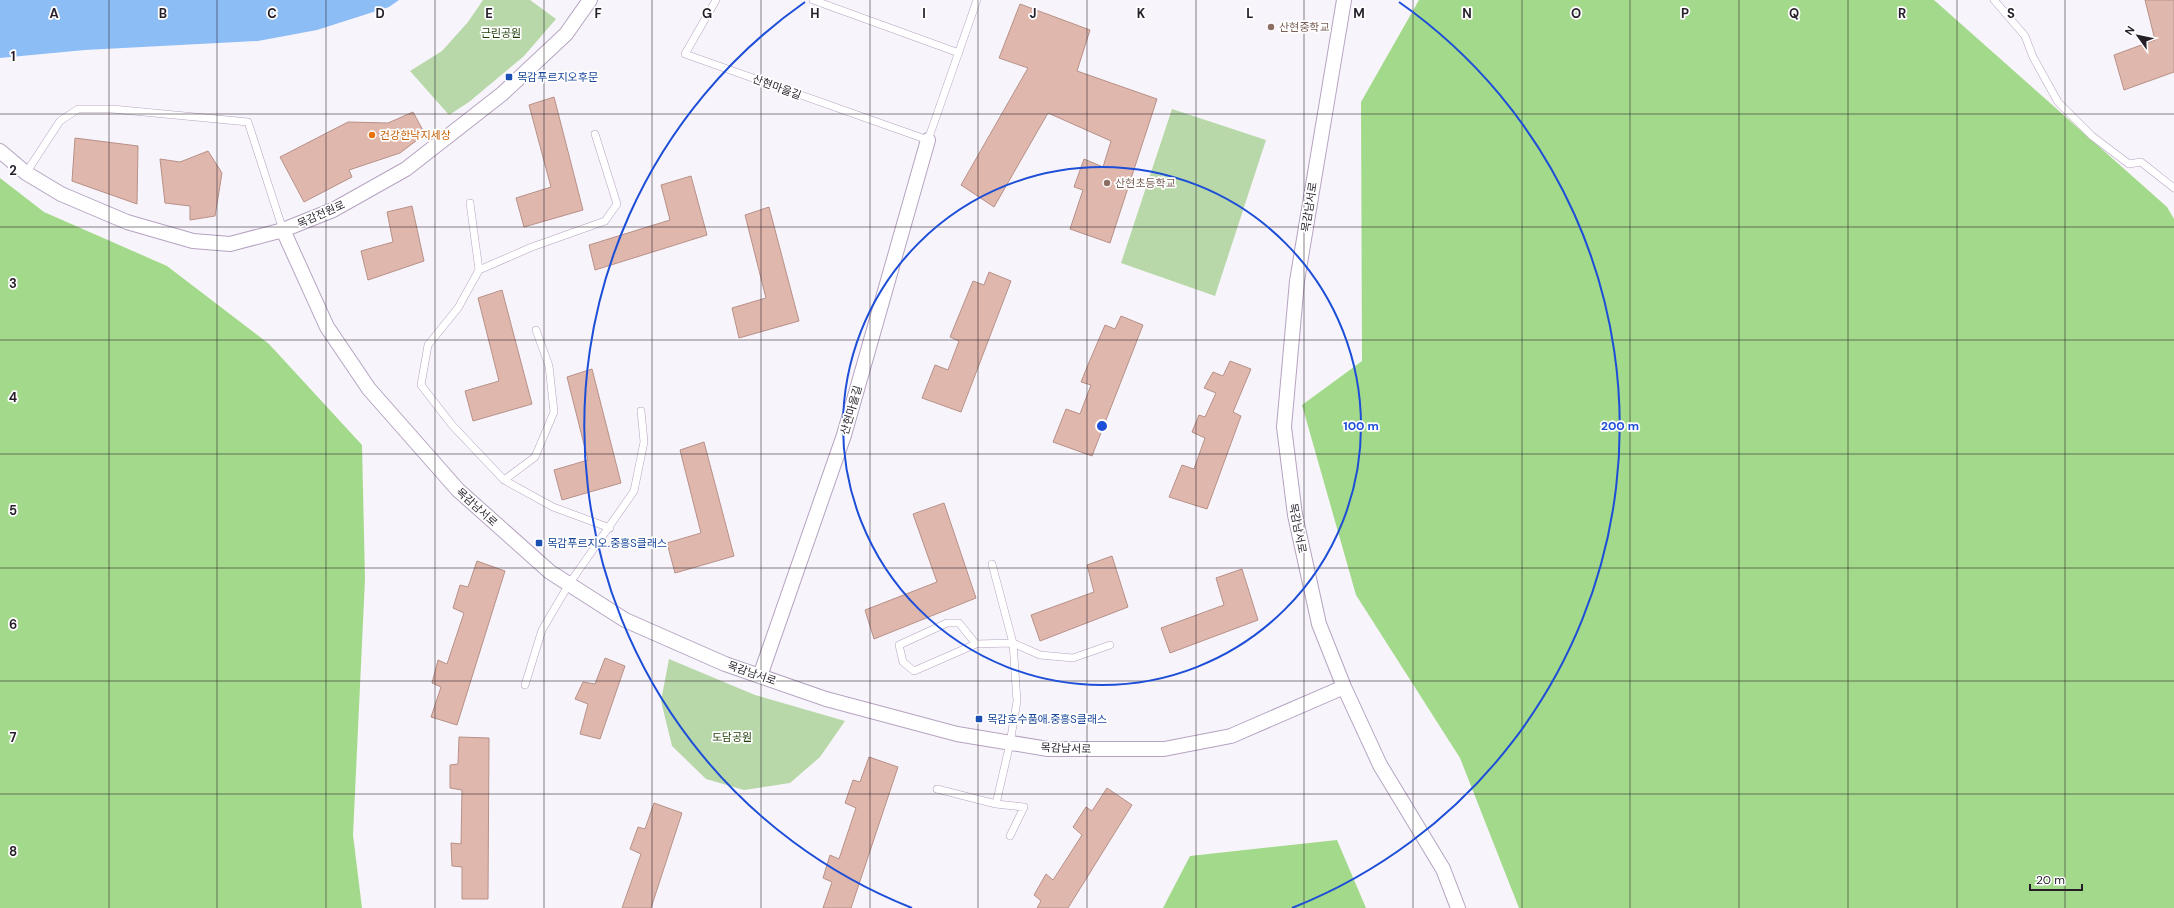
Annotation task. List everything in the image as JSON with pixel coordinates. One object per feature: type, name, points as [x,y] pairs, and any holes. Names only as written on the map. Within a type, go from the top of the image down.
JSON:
[{"type":"street","name":"목감전원로","points":[[0,151],[26,173],[60,194],[127,222],[193,241],[230,244],[283,230],[333,210],[406,169],[508,88],[566,34],[590,0]]},
{"type":"street","name":"목감남서로","points":[[283,230],[327,327],[369,389],[458,490],[550,572],[625,620],[726,664],[826,699],[957,734],[1048,749],[1164,749],[1231,736],[1344,687],[1319,624],[1295,515],[1284,427],[1297,281],[1344,0]]},
{"type":"street","name":"산현마을길","points":[[760,676],[844,435],[928,140]]},
{"type":"street","points":[[1344,687],[1380,765],[1443,869],[1458,908]]},
{"type":"lane","name":"산현마을길","points":[[716,0],[685,54],[928,140],[977,0]]},
{"type":"lane","points":[[813,0],[959,53]]},
{"type":"lane","points":[[1994,0],[2025,36],[2033,57],[2058,102],[2092,136],[2129,164],[2141,162],[2174,188]]},
{"type":"lane","points":[[26,173],[60,121],[78,109],[112,108],[248,122],[283,230]]},
{"type":"lane","points":[[478,270],[532,247],[605,221],[617,204],[595,134]]},
{"type":"lane","points":[[470,203],[478,270],[458,308],[428,345],[421,385],[452,425],[504,480],[554,507],[610,528]]},
{"type":"lane","points":[[504,480],[535,457],[554,412],[549,366],[536,330]]},
{"type":"lane","points":[[525,685],[542,630],[569,584],[610,528],[634,491],[644,442],[641,411]]},
{"type":"lane","points":[[992,564],[1013,643],[1017,701],[1010,743],[996,804]]},
{"type":"lane","points":[[976,644],[959,623],[947,623],[899,645],[903,662],[914,671],[976,644],[1013,643],[1040,655],[1073,658],[1110,645]]},
{"type":"lane","points":[[937,789],[996,804],[1024,807],[1010,836]]},
{"type":"green space","name":"근린공원","points":[[483,0],[530,0],[556,19],[524,56],[469,102],[449,115],[410,71],[442,51],[468,22]]},
{"type":"green space","points":[[1419,0],[1934,0],[2167,207],[2174,219],[2174,908],[1519,908],[1460,758],[1356,595],[1302,405],[1362,361],[1361,102]]},
{"type":"green space","points":[[1172,109],[1266,140],[1215,296],[1121,263]]},
{"type":"green space","points":[[0,178],[44,212],[167,266],[269,344],[362,445],[365,579],[353,835],[362,908],[0,908]]},
{"type":"green space","name":"도담공원","points":[[669,659],[755,695],[845,721],[820,757],[790,783],[744,790],[706,779],[672,746],[661,701]]},
{"type":"green space","points":[[1337,840],[1366,908],[1163,908],[1190,856]]},
{"type":"water","points":[[0,0],[399,0],[389,7],[317,30],[258,41],[85,50],[0,58]]},
{"type":"building","points":[[2145,0],[2174,0],[2174,72],[2124,90],[2114,55],[2155,40]]},
{"type":"building","points":[[1020,4],[1090,30],[1077,71],[1157,99],[1110,243],[1070,229],[1083,190],[1074,187],[1084,159],[1103,167],[1111,141],[1048,113],[994,207],[961,185],[1028,68],[999,58]]},
{"type":"building","points":[[554,97],[583,210],[524,227],[516,198],[551,187],[529,105]]},
{"type":"building","points":[[413,112],[425,134],[400,153],[349,170],[352,177],[304,202],[280,157],[348,122],[388,123]]},
{"type":"building","points":[[75,138],[138,146],[137,204],[72,181]]},
{"type":"building","points":[[208,151],[222,173],[215,216],[190,220],[190,206],[165,203],[160,159],[180,162]]},
{"type":"building","points":[[691,176],[707,235],[595,270],[589,245],[670,220],[661,185]]},
{"type":"building","points":[[412,206],[424,261],[368,280],[361,251],[393,242],[387,212]]},
{"type":"building","points":[[769,207],[799,321],[739,338],[732,308],[766,298],[745,215]]},
{"type":"building","points":[[989,272],[1011,281],[961,412],[922,398],[935,365],[948,370],[959,341],[950,337],[973,281],[984,285]]},
{"type":"building","points":[[502,290],[532,404],[473,421],[465,391],[499,381],[478,298]]},
{"type":"building","points":[[1121,316],[1143,325],[1092,456],[1053,442],[1066,409],[1080,414],[1091,385],[1081,382],[1090,360],[1105,325],[1115,329]]},
{"type":"building","points":[[1230,361],[1251,369],[1233,412],[1241,416],[1207,509],[1169,497],[1182,465],[1194,469],[1205,438],[1192,432],[1199,415],[1205,417],[1216,393],[1204,388],[1213,372],[1223,376]]},
{"type":"building","points":[[592,369],[621,483],[562,500],[554,470],[588,460],[567,377]]},
{"type":"building","points":[[704,442],[734,556],[675,573],[667,543],[701,533],[680,450]]},
{"type":"building","points":[[944,503],[976,598],[874,639],[865,610],[937,582],[913,514]]},
{"type":"building","points":[[1112,556],[1128,607],[1040,641],[1031,615],[1094,592],[1087,565]]},
{"type":"building","points":[[477,561],[505,571],[457,725],[431,717],[441,687],[432,683],[438,660],[447,664],[464,613],[453,608],[460,585],[468,587]]},
{"type":"building","points":[[1242,569],[1258,620],[1170,653],[1161,628],[1224,605],[1216,578]]},
{"type":"building","points":[[605,658],[625,666],[600,739],[580,734],[588,704],[575,699],[583,682],[595,684]]},
{"type":"building","points":[[459,737],[489,738],[488,899],[462,899],[462,867],[452,866],[451,843],[461,844],[462,790],[450,788],[450,765],[458,764]]},
{"type":"building","points":[[869,757],[898,767],[851,908],[823,908],[832,882],[823,878],[830,855],[839,859],[856,808],[845,803],[853,780],[860,782]]},
{"type":"building","points":[[1107,788],[1132,805],[1068,908],[1037,908],[1041,901],[1034,895],[1046,874],[1053,880],[1082,835],[1073,827],[1086,807],[1092,811]]},
{"type":"building","points":[[654,803],[682,813],[651,908],[622,908],[641,854],[630,849],[638,827],[645,829]]},
{"type":"place","name":"산현중학교","points":[[1271,27]]},
{"type":"place","name":"목감푸르지오후문","points":[[509,77]]},
{"type":"place","name":"건강한낙지세상","points":[[372,135]]},
{"type":"place","name":"산현초등학교","points":[[1107,183]]},
{"type":"place","name":"목감푸르지오.중흥S클래스","points":[[539,543]]},
{"type":"place","name":"목감호수품애.중흥S클래스","points":[[979,719]]}]
